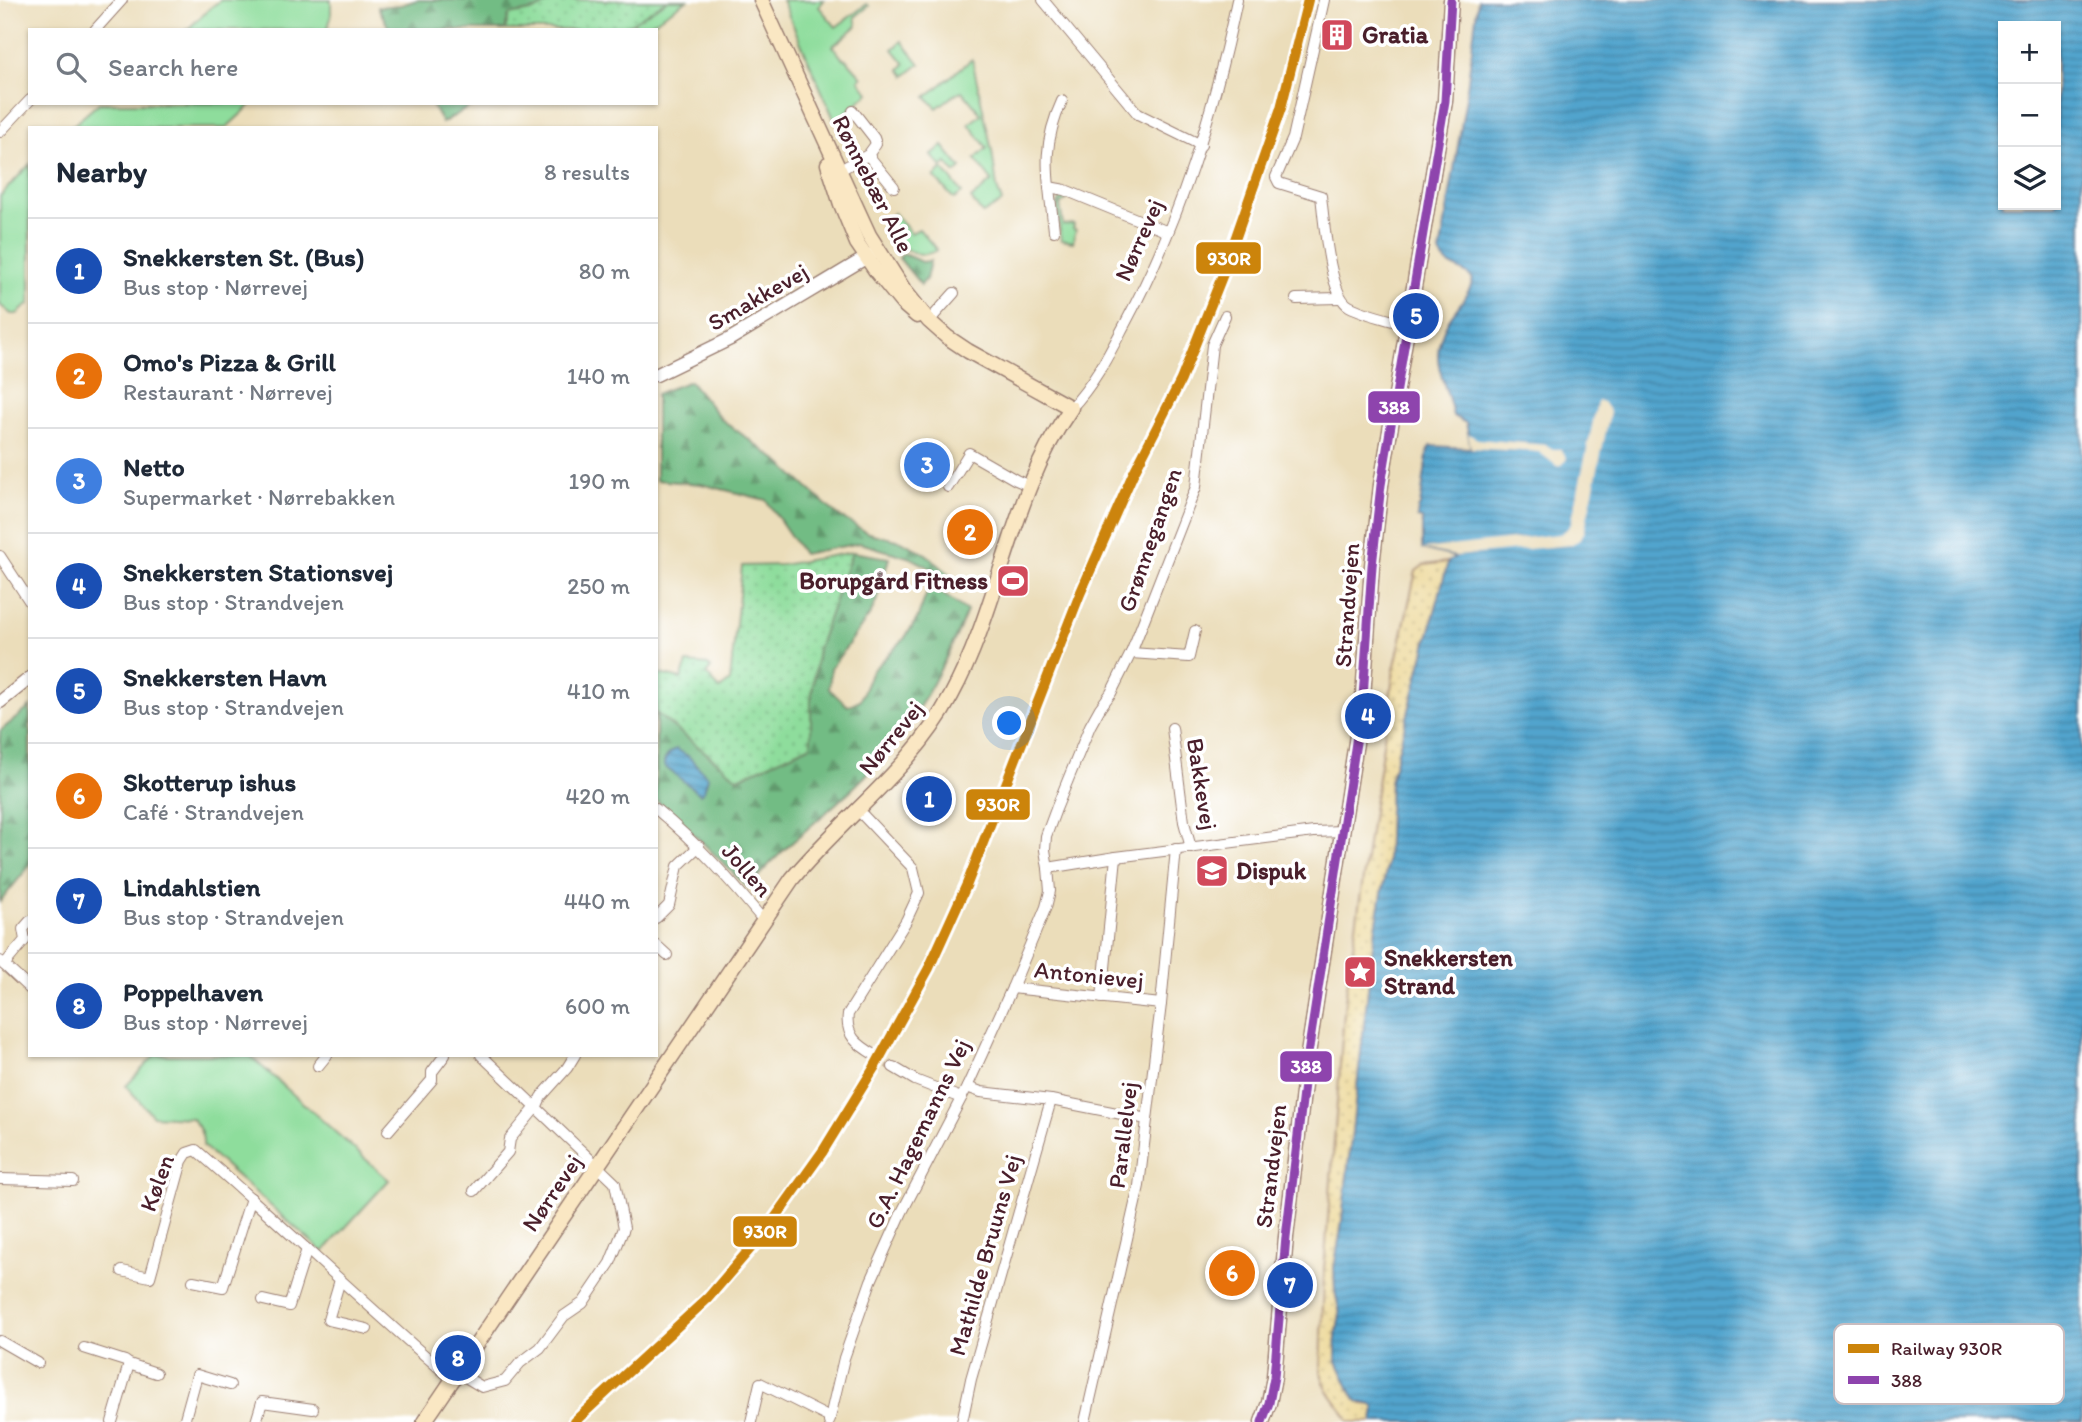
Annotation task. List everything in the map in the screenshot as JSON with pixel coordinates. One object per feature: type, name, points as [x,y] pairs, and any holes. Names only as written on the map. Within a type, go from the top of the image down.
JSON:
[{"type":"main road","name":"Rønnebær Alle","points":[[761,0],[836,172],[869,235],[872,254],[902,303],[968,351],[1071,408]]},
{"type":"main road","name":"Strandvejen","points":[[1262,1422],[1274,1377],[1286,1237],[1306,1067],[1363,697],[1377,520],[1445,101],[1451,0]]},
{"type":"main road","name":"Nørrevej","points":[[424,1422],[792,879],[814,852],[888,782],[933,726],[964,670],[1030,486],[1048,446],[1071,408]]},
{"type":"street","points":[[96,28],[122,0]]},
{"type":"street","points":[[1043,0],[1138,114],[1201,145]]},
{"type":"street","name":"Nørrevej","points":[[1071,408],[1093,380],[1111,350],[1138,299],[1168,232],[1201,145],[1237,0]]},
{"type":"street","points":[[1324,0],[1293,138],[1276,177],[1279,183],[1321,196],[1327,246],[1340,298],[1348,305],[1407,326]]},
{"type":"street","points":[[0,132],[28,102]]},
{"type":"street","points":[[1054,232],[1046,160],[1053,120],[1062,102]]},
{"type":"street","points":[[836,172],[868,155],[876,144],[853,111]]},
{"type":"street","points":[[868,155],[894,187]]},
{"type":"street","points":[[1049,187],[1065,190],[1168,232]]},
{"type":"street","name":"Smakkevej","points":[[658,374],[730,339],[872,254]]},
{"type":"street","points":[[929,321],[954,293]]},
{"type":"street","points":[[1296,299],[1340,298]]},
{"type":"street","name":"Grønnegangen","points":[[1048,867],[1046,836],[1090,726],[1111,693],[1131,653],[1196,488],[1212,345],[1225,316]]},
{"type":"street","points":[[948,487],[969,453],[1030,486]]},
{"type":"street","points":[[0,556],[28,599]]},
{"type":"street","points":[[1131,653],[1189,657],[1195,631]]},
{"type":"street","points":[[0,702],[28,680]]},
{"type":"street","name":"Bakkevej","points":[[1172,728],[1184,822],[1191,848]]},
{"type":"street","points":[[858,810],[913,867],[919,893],[906,921],[848,1014],[850,1036],[874,1055]]},
{"type":"street","name":"Jollen","points":[[658,811],[699,846],[726,874],[764,921]]},
{"type":"street","points":[[1048,867],[1314,832],[1342,831]]},
{"type":"street","name":"Jollen","points":[[658,916],[669,905],[678,866],[699,846]]},
{"type":"street","name":"Parallelvej","points":[[1085,1422],[1139,1186],[1176,849]]},
{"type":"street","points":[[1102,998],[1116,857]]},
{"type":"street","name":"G.A. Hagemanns Vej","points":[[829,1420],[844,1358],[871,1281],[902,1212],[967,1087],[1046,907],[1050,891],[1048,867]]},
{"type":"street","points":[[28,923],[23,929],[25,940],[2,963],[28,987]]},
{"type":"street","points":[[658,947],[667,955]]},
{"type":"street","name":"Antonievej","points":[[1012,988],[1161,1004]]},
{"type":"street","points":[[318,1066],[325,1057]]},
{"type":"street","points":[[388,1131],[432,1080],[432,1072],[443,1057]]},
{"type":"street","name":"Kølen","points":[[122,1271],[150,1276],[182,1161],[187,1153],[196,1150],[397,1333],[454,1376],[482,1387],[505,1381],[520,1363],[540,1349],[564,1316],[583,1303],[610,1263],[624,1228],[615,1183],[483,1057]]},
{"type":"street","points":[[474,1191],[508,1152],[510,1139],[574,1057]]},
{"type":"street","points":[[892,1067],[915,1080],[961,1098]]},
{"type":"street","points":[[967,1087],[1147,1119]]},
{"type":"street","name":"Mathilde Bruuns Vej","points":[[962,1422],[971,1379],[1051,1100]]},
{"type":"street","points":[[0,1179],[73,1181]]},
{"type":"street","points":[[193,1281],[223,1287],[251,1198]]},
{"type":"street","points":[[263,1300],[289,1306],[307,1249]]},
{"type":"street","points":[[340,1280],[328,1320],[367,1329]]},
{"type":"street","points":[[0,1341],[38,1363]]},
{"type":"street","points":[[85,1348],[156,1373]]},
{"type":"street","points":[[112,1422],[129,1364]]},
{"type":"street","points":[[184,1422],[197,1375],[230,1385]]},
{"type":"street","points":[[751,1422],[760,1382],[829,1420]]},
{"type":"street","points":[[256,1422],[261,1402],[313,1409]]},
{"type":"green space","points":[[221,0],[331,0],[331,18],[328,28],[189,28]]},
{"type":"green space","points":[[417,0],[554,0],[536,10],[509,15],[506,28],[389,28],[378,7]]},
{"type":"green space","points":[[554,0],[668,0],[624,28],[506,28],[509,15],[536,10]]},
{"type":"green space","points":[[629,0],[687,0],[644,28],[637,28],[622,5]]},
{"type":"green space","points":[[782,0],[824,0],[819,7],[836,27],[867,4],[869,6],[855,17],[857,26],[833,46],[862,77],[859,80],[869,93],[839,118],[834,119]]},
{"type":"green space","points":[[902,41],[920,64],[905,76],[900,69],[905,64],[893,49]]},
{"type":"green space","points":[[972,59],[1002,202],[983,214],[971,199],[992,181],[975,159],[987,148],[969,124],[981,114],[962,91],[937,108],[926,97]]},
{"type":"green space","points":[[97,105],[251,105],[228,126],[72,126]]},
{"type":"green space","points":[[432,105],[473,105],[442,123]]},
{"type":"green space","points":[[943,146],[961,168],[955,173],[947,163],[942,167],[931,155]]},
{"type":"green space","points":[[28,166],[28,305],[17,314],[11,314],[0,305],[0,196]]},
{"type":"green space","points":[[943,169],[962,193],[954,199],[934,177]]},
{"type":"green space","points":[[1061,198],[1067,199],[1060,205],[1063,225],[1074,224],[1073,229],[1076,230],[1073,242],[1061,240],[1057,206]]},
{"type":"green space","points":[[894,213],[911,233],[919,229],[937,250],[920,254],[898,243],[882,223]]},
{"type":"green space","points":[[903,254],[922,262],[930,261],[926,279],[921,285],[899,258]]},
{"type":"green space","points":[[690,381],[721,419],[777,460],[836,514],[868,533],[901,541],[926,554],[963,586],[955,592],[927,566],[911,558],[860,543],[803,554],[766,500],[701,484],[658,480],[658,393]]},
{"type":"green space","points":[[852,552],[889,558],[871,613],[831,668],[829,689],[848,706],[860,700],[872,671],[904,639],[917,619],[930,585],[967,611],[933,684],[913,718],[889,750],[748,888],[658,802],[658,715],[738,778],[811,745],[811,700],[818,648]]},
{"type":"green space","points":[[852,552],[818,648],[811,700],[811,745],[738,778],[658,715],[658,673],[681,679],[687,663],[708,665],[711,668],[706,674],[720,689],[730,681],[742,566],[782,565]]},
{"type":"green space","points":[[28,709],[28,867],[0,902],[0,731]]},
{"type":"green space","points":[[153,1057],[251,1057],[389,1180],[323,1252],[203,1146],[200,1130],[191,1118],[153,1116],[126,1086]]},
{"type":"sand","name":"Snekkersten Strand","points":[[1448,562],[1390,782],[1387,865],[1373,945],[1341,1229],[1334,1268],[1340,1314],[1336,1335],[1336,1359],[1353,1396],[1362,1404],[1373,1405],[1375,1408],[1373,1422],[1349,1422],[1329,1393],[1321,1372],[1324,1270],[1345,1000],[1394,670],[1416,571],[1424,565]]},
{"type":"water","points":[[1478,0],[2082,0],[2082,1422],[1373,1422],[1375,1408],[1359,1402],[1353,1396],[1336,1359],[1336,1335],[1340,1314],[1334,1268],[1341,1229],[1373,945],[1387,865],[1390,782],[1448,562],[1455,557],[1422,549],[1422,519],[1417,518],[1418,509],[1428,449],[1431,446],[1471,448],[1466,423],[1453,416],[1438,359],[1442,335],[1448,321],[1469,291],[1473,279],[1440,253],[1466,97]]},
{"type":"water","points":[[676,749],[688,756],[708,777],[704,791],[700,794],[664,766],[666,758]]},
{"type":"pier","points":[[1599,401],[1603,402],[1610,412],[1584,533],[1578,541],[1570,545],[1456,556],[1422,549],[1560,534],[1566,530],[1571,524]]},
{"type":"pier","points":[[1468,434],[1478,439],[1546,445],[1561,449],[1567,458],[1563,464],[1557,466],[1539,452],[1471,448]]},
{"type":"tunnel","points":[[875,1055],[893,1067]]},
{"type":"rail line","name":"930R","points":[[574,1422],[708,1298],[768,1228],[823,1151],[874,1068],[929,968],[967,884],[1080,594],[1133,474],[1181,380],[1223,274],[1281,108],[1308,0]]},
{"type":"transit line","name":"388","points":[[1262,1422],[1274,1377],[1286,1237],[1306,1067],[1363,697],[1372,566],[1381,485],[1445,101],[1451,0]]},
{"type":"place","name":"Gratia","points":[[1337,35]]},
{"type":"place","name":"Snekkersten Havn","points":[[1416,316]]},
{"type":"place","name":"Netto","points":[[927,465]]},
{"type":"place","name":"Omo's Pizza & Grill","points":[[970,532]]},
{"type":"place","name":"Borupgård Fitness","points":[[1013,581]]},
{"type":"place","name":"Snekkersten Stationsvej","points":[[1368,716]]},
{"type":"place","name":"Snekkersten St. (Bus)","points":[[929,799]]},
{"type":"place","name":"Dispuk","points":[[1212,871]]},
{"type":"place","name":"Snekkersten Strand","points":[[1360,972]]},
{"type":"place","name":"Skotterup ishus","points":[[1232,1273]]},
{"type":"place","name":"Lindahlstien","points":[[1290,1285]]},
{"type":"place","name":"Poppelhaven","points":[[458,1358]]}]
